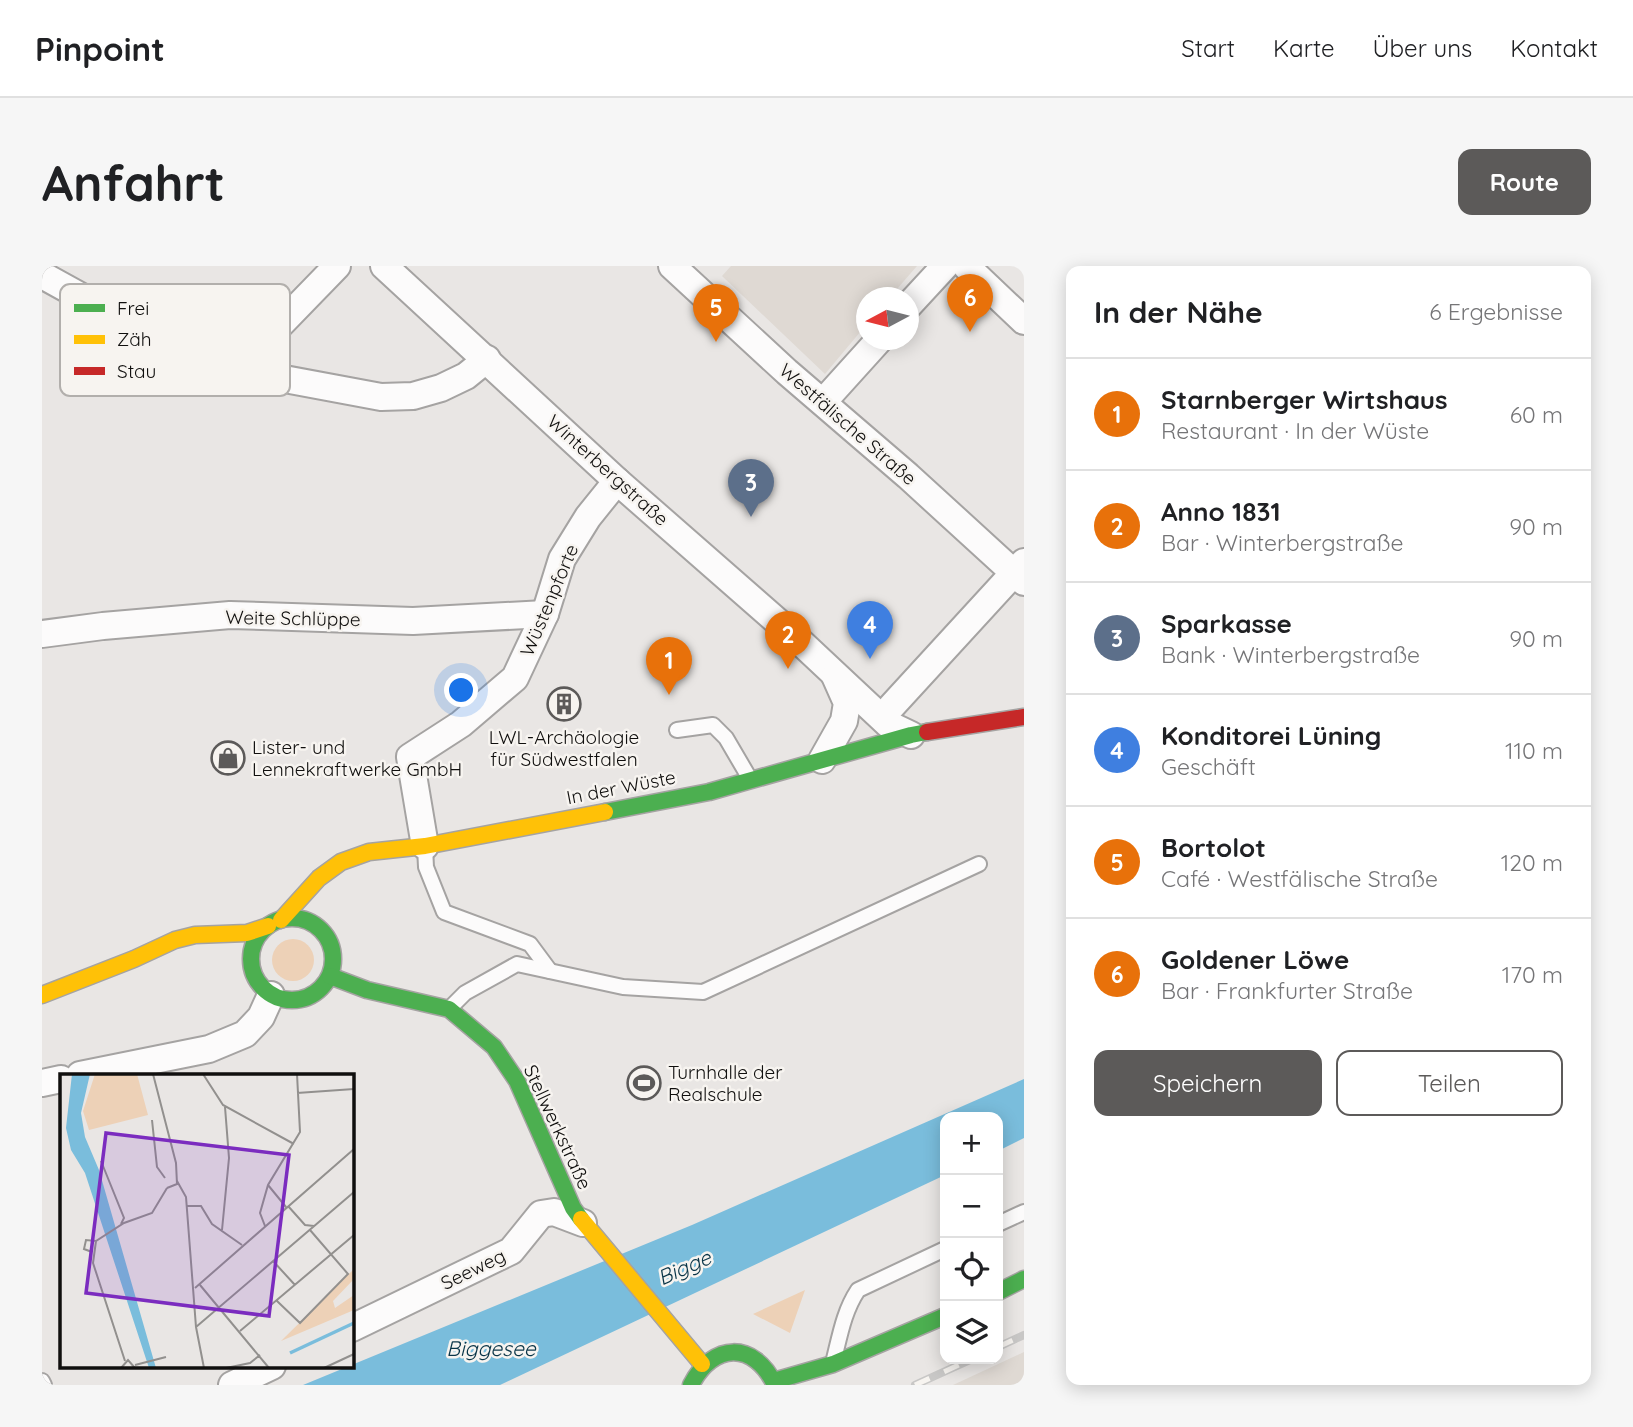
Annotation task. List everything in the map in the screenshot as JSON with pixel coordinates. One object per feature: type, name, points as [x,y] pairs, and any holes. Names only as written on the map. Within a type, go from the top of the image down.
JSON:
[{"type":"main road","name":"In der Wüste","points":[[274,923],[319,878],[341,862],[369,852],[425,846],[709,792],[911,735],[1024,717]]},
{"type":"main road","name":"In der Wüste","points":[[370,868],[425,846]]},
{"type":"main road","points":[[42,995],[185,938],[247,933],[274,923],[298,918],[314,925],[324,923],[332,952],[330,976],[312,996],[284,1000],[271,995],[253,973],[250,961],[257,938],[274,923]]},
{"type":"main road","points":[[134,959],[171,953],[192,954]]},
{"type":"main road","points":[[239,962],[253,973]]},
{"type":"main road","name":"Stellwerkstraße","points":[[330,976],[367,990],[449,1009],[494,1047],[517,1081],[573,1208],[585,1226],[702,1364]]},
{"type":"main road","points":[[1003,1290],[1024,1279]]},
{"type":"main road","points":[[691,1385],[702,1364],[727,1352],[741,1352],[754,1357],[765,1365],[774,1383],[833,1364],[940,1318]]},
{"type":"street","points":[[290,314],[337,266]]},
{"type":"street","name":"Winterbergstraße","points":[[384,266],[617,481],[888,724],[911,735]]},
{"type":"street","points":[[919,294],[945,266]]},
{"type":"street","points":[[966,266],[1024,321]]},
{"type":"street","name":"Westfälische Straße","points":[[689,272],[823,402],[1021,572]]},
{"type":"street","points":[[42,275],[60,285]]},
{"type":"street","points":[[823,402],[870,350]]},
{"type":"street","points":[[290,380],[381,397],[413,396],[442,388],[466,376],[487,359]]},
{"type":"street","name":"Wüstenpforte","points":[[425,846],[410,757],[461,724],[514,678],[545,614],[562,559],[588,517],[617,481]]},
{"type":"street","points":[[891,707],[1021,572]]},
{"type":"street","name":"Weite Schlüppe","points":[[42,634],[230,615],[412,621],[545,614]]},
{"type":"street","name":"Winterbergstraße","points":[[822,760],[844,720],[847,703],[834,674]]},
{"type":"street","points":[[85,1074],[208,1049],[246,1034],[261,1017],[271,995]]},
{"type":"street","points":[[42,1083],[60,1079]]},
{"type":"street","name":"Seeweg","points":[[354,1327],[511,1251],[541,1214],[554,1212],[585,1226]]},
{"type":"street","points":[[232,1385],[268,1368]]},
{"type":"lane","points":[[677,730],[713,725],[726,738],[750,780]]},
{"type":"lane","points":[[425,846],[426,867],[444,912],[530,944],[550,971]]},
{"type":"lane","points":[[449,1009],[465,993],[517,964],[623,987],[703,992],[979,864]]},
{"type":"lane","points":[[1003,1222],[1024,1212]]},
{"type":"lane","points":[[833,1364],[849,1303],[858,1290],[940,1251]]},
{"type":"shaded area","points":[[731,266],[917,266],[899,287],[856,287],[856,337],[825,374],[722,276]]},
{"type":"shaded area","points":[[293,939],[308,945],[314,960],[308,975],[293,981],[278,975],[272,960],[278,945]]},
{"type":"shaded area","points":[[805,1290],[790,1333],[753,1314]]},
{"type":"shaded area","points":[[1024,1352],[1024,1385],[953,1385],[1003,1364]]},
{"type":"water","name":"Biggesee","points":[[1024,1079],[1024,1138],[1003,1148],[1003,1112],[949,1112]]},
{"type":"water","name":"Biggesee","points":[[940,1116],[940,1177],[500,1385],[303,1385],[344,1368],[354,1368],[354,1364],[692,1225]]},
{"type":"railway","points":[[1003,1345],[1024,1335]]},
{"type":"railway","points":[[915,1385],[961,1364]]},
{"type":"traffic: fast","points":[[605,812],[709,792],[927,732]]},
{"type":"traffic: fast","points":[[292,918],[308,921],[321,930],[330,943],[333,959],[330,975],[321,988],[308,997],[292,1000],[276,997],[263,988],[254,975],[251,959],[254,943],[263,930],[276,921],[292,918]]},
{"type":"traffic: fast","points":[[330,976],[367,990],[449,1009],[494,1047],[517,1081],[573,1208],[581,1219]]},
{"type":"traffic: fast","points":[[1003,1290],[1024,1279]]},
{"type":"traffic: fast","points":[[774,1381],[833,1364],[940,1318]]},
{"type":"traffic: fast","points":[[691,1385],[710,1361],[733,1352],[756,1360],[775,1385]]},
{"type":"traffic: slow","points":[[281,920],[319,878],[341,862],[369,852],[425,846],[605,812]]},
{"type":"traffic: slow","points":[[42,995],[175,940],[195,935],[247,933],[268,926]]},
{"type":"traffic: slow","points":[[581,1219],[702,1364]]},
{"type":"traffic: jam","points":[[927,732],[1024,717]]},
{"type":"place","name":"Goldener Löwe","points":[[970,332]]},
{"type":"place","name":"Bortolot","points":[[716,342]]},
{"type":"place","name":"Sparkasse","points":[[751,517]]},
{"type":"place","name":"Konditorei Lüning","points":[[870,659]]},
{"type":"place","name":"Anno 1831","points":[[788,669]]},
{"type":"place","name":"Starnberger Wirtshaus","points":[[669,695]]},
{"type":"place","name":"LWL-Archäologie für Südwestfalen","points":[[564,704]]},
{"type":"place","name":"Lister- und Lennekraftwerke GmbH","points":[[228,758]]},
{"type":"place","name":"Turnhalle der Realschule","points":[[644,1083]]},
{"type":"water label","name":"Bigge","points":[[684,1267]]}]
